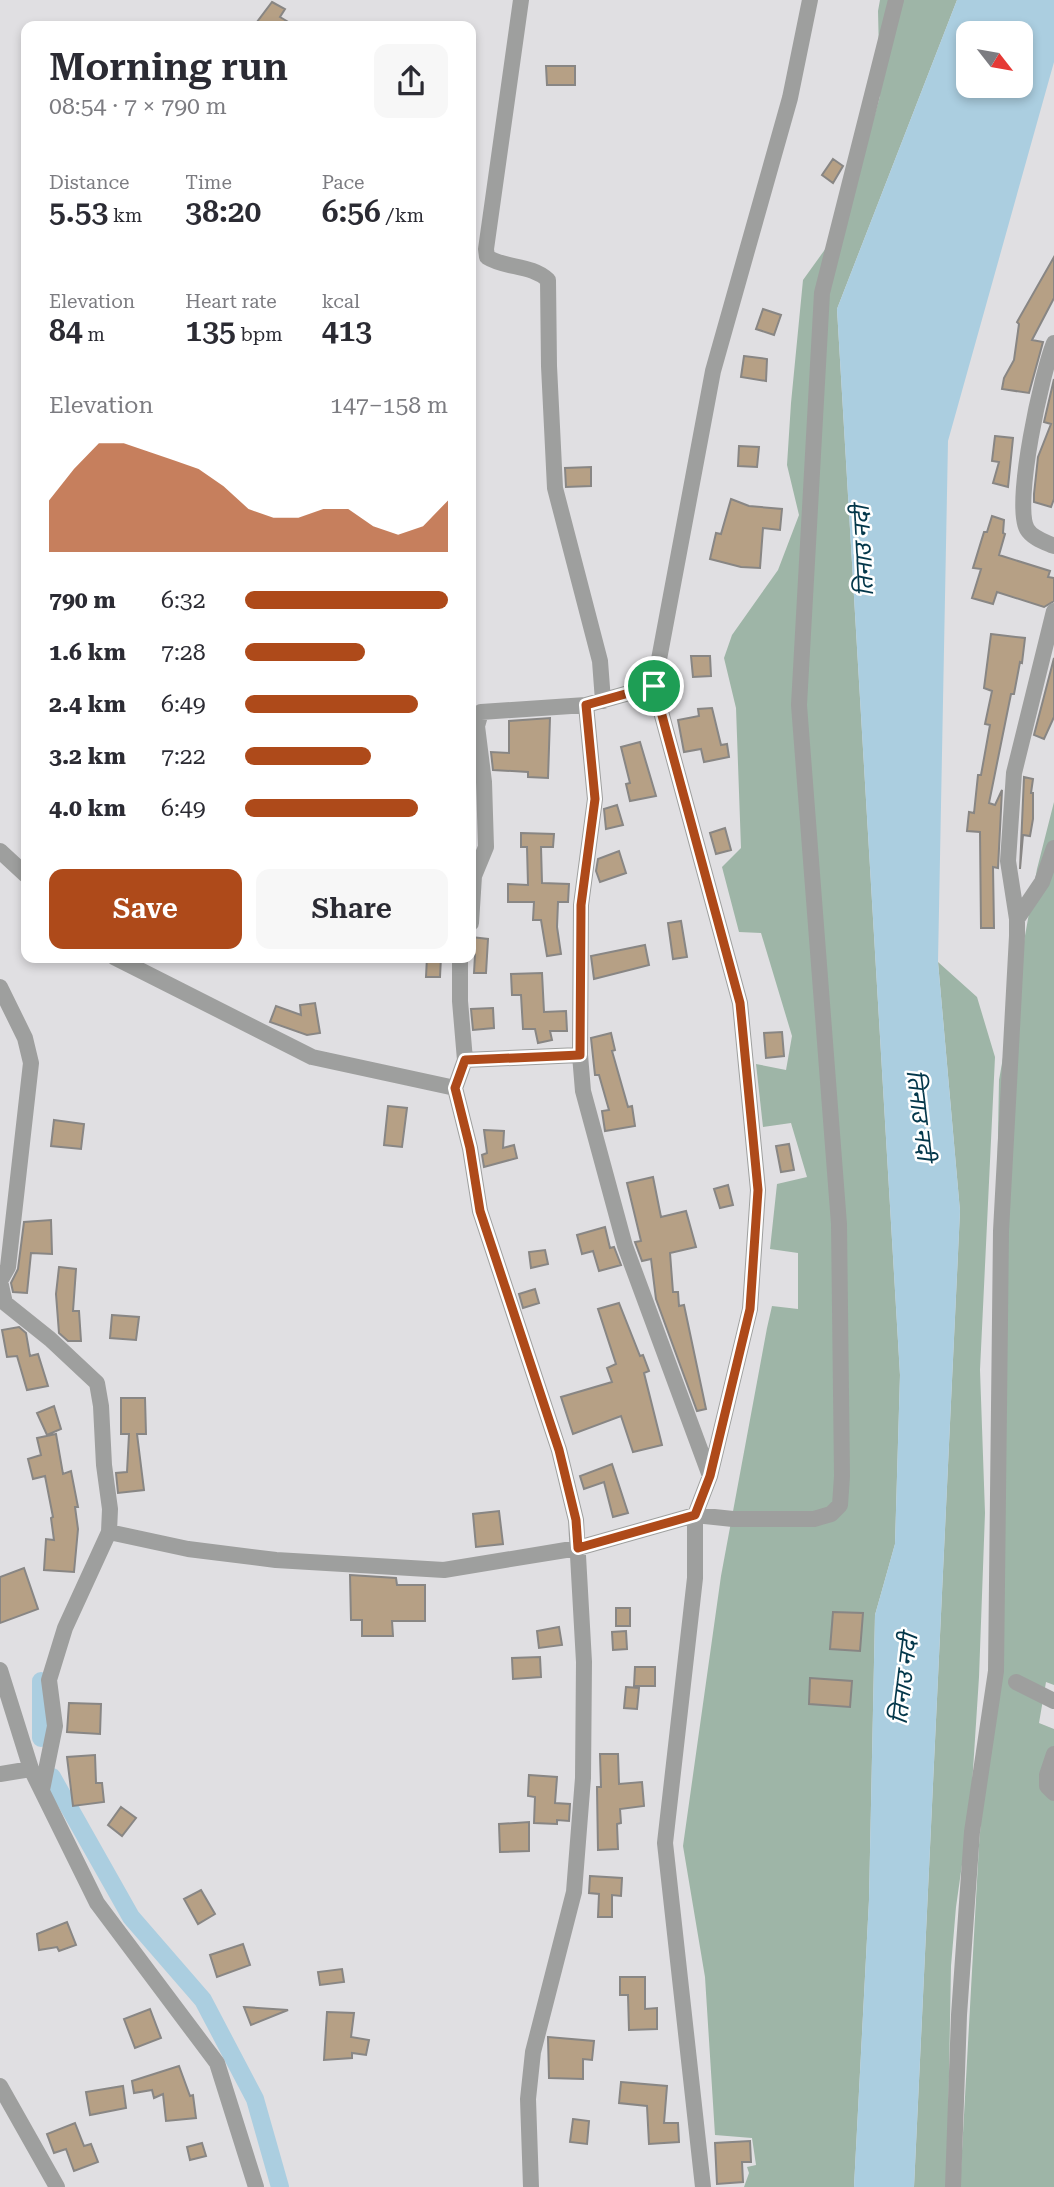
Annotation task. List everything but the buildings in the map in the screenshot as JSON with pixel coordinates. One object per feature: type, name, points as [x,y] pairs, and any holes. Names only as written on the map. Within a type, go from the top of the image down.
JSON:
[{"type":"street","points":[[521,0],[486,248],[487,257],[538,271],[548,279],[555,488],[600,661],[603,701]]},
{"type":"street","points":[[703,2187],[664,1843],[695,1578],[695,1515],[710,1476],[750,1309],[758,1190],[740,1003],[654,686],[713,371],[790,98],[810,0]]},
{"type":"street","points":[[109,1532],[188,1549],[276,1560],[444,1570],[578,1548],[695,1515],[733,1519],[814,1519],[831,1514],[840,1505],[842,1476],[839,1224],[799,705],[822,293],[896,0]]},
{"type":"street","points":[[1054,343],[1035,416],[1025,480],[1024,523],[1028,532],[1054,546]]},
{"type":"street","points":[[953,2187],[959,2015],[972,1832],[996,1671],[1001,1231],[1017,919],[1008,861],[1014,773],[1054,611]]},
{"type":"street","points":[[476,871],[486,847],[484,782],[477,726],[481,712],[586,705],[654,686]]},
{"type":"street","points":[[586,705],[595,799],[581,905],[580,1055],[583,1091],[625,1245],[710,1476]]},
{"type":"street","points":[[1017,919],[1042,882],[1054,848]]},
{"type":"street","points":[[0,851],[21,870]]},
{"type":"street","points":[[126,963],[312,1057],[455,1088]]},
{"type":"street","points":[[460,963],[465,1060],[455,1088],[470,1148],[480,1211],[559,1450],[576,1520],[578,1548],[584,1662],[583,1778],[574,1892],[533,2052],[528,2099],[531,2187]]},
{"type":"street","points":[[0,987],[25,1038],[31,1063],[0,1281],[5,1303],[50,1339],[97,1383],[110,1509],[109,1532],[65,1628],[49,1680],[55,1726],[42,1790]]},
{"type":"street","points":[[465,1060],[580,1055]]},
{"type":"street","points":[[0,1670],[31,1769],[50,1813],[97,1903],[217,2063],[256,2187]]},
{"type":"street","points":[[1016,1682],[1054,1701]]},
{"type":"street","points":[[1054,1754],[1047,1774],[1047,1786],[1054,1793]]},
{"type":"street","points":[[0,1774],[11,1770],[31,1769]]},
{"type":"street","points":[[0,2086],[57,2187]]},
{"type":"green space","points":[[880,0],[957,0],[837,309],[900,1375],[895,1544],[875,1615],[869,1900],[854,2187],[744,2187],[749,2173],[747,2167],[756,2165],[752,2138],[715,2135],[705,1977],[683,1846],[721,1576],[767,1328],[772,1306],[798,1309],[798,1253],[770,1249],[777,1184],[807,1177],[791,1123],[763,1127],[756,1064],[786,1070],[792,1036],[761,933],[739,932],[722,867],[741,848],[736,708],[724,658],[732,635],[778,570],[799,515],[787,465],[803,280],[839,230],[880,96]]},
{"type":"green space","points":[[1054,802],[1054,1685],[1046,1682],[1039,1723],[1054,1729],[1054,2187],[960,2187],[979,1845],[996,1641],[993,1413],[999,1080],[1037,869]]},
{"type":"green space","points":[[938,962],[977,997],[995,1057],[980,1370],[985,1513],[979,1677],[971,1801],[956,1907],[951,1966],[947,2187],[914,2187],[960,1211]]},
{"type":"water","name":"तिनाउ नदी","points":[[957,0],[1054,0],[1054,62],[948,441],[938,962],[960,1211],[914,2187],[854,2187],[869,1900],[875,1615],[895,1544],[900,1375],[837,309]]},
{"type":"waterway","points":[[41,1681],[41,1738]]},
{"type":"waterway","points":[[52,1777],[131,1917],[203,2000],[255,2099],[280,2187]]},
{"type":"route","points":[[654,686],[740,1003],[758,1190],[750,1309],[710,1476],[695,1515],[578,1548],[570,1489],[559,1450],[480,1211],[470,1148],[455,1088],[465,1060],[580,1055],[581,905],[595,799],[586,705],[654,686]]}]
